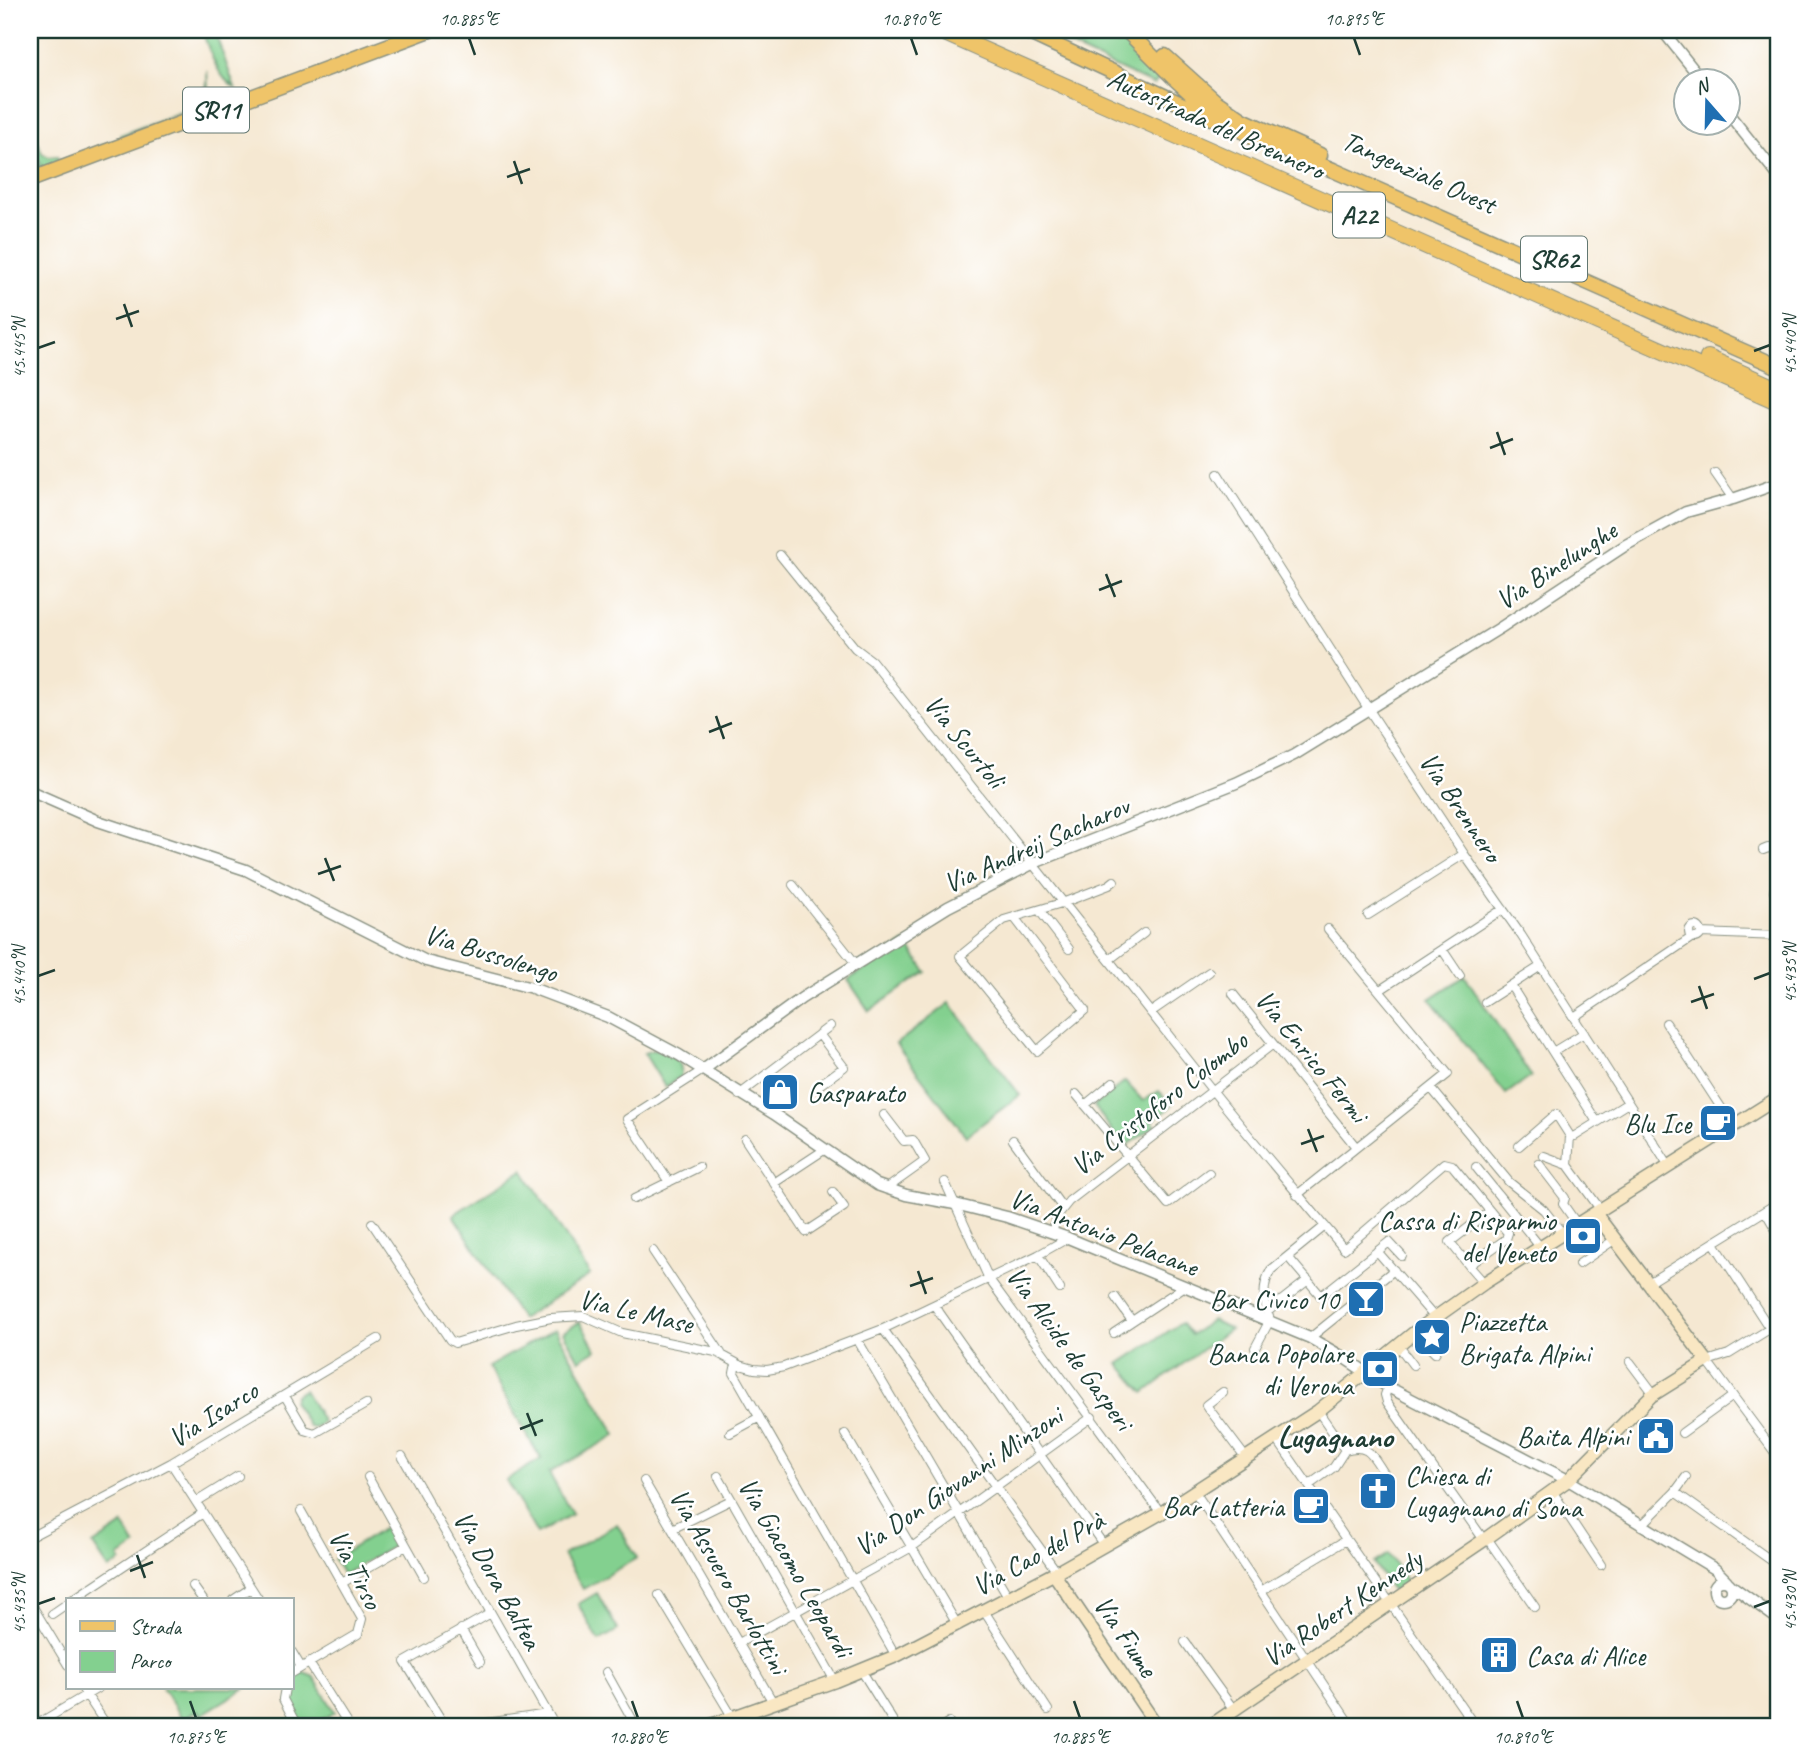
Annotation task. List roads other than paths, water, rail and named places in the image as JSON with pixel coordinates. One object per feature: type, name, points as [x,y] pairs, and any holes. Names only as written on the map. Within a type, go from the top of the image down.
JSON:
[{"type":"highway","name":"Autostrada del Brennero","points":[[938,30],[1779,402]]},
{"type":"highway","name":"Autostrada del Brennero","points":[[962,30],[1779,390]]},
{"type":"main road","name":"SR11","points":[[30,180],[430,30]]},
{"type":"main road","points":[[1023,30],[1254,138]]},
{"type":"main road","name":"Tangenziale Ovest","points":[[1126,30],[1208,109],[1254,138],[1333,170],[1779,367]]},
{"type":"main road","name":"Tangenziale Ovest","points":[[1138,30],[1187,78],[1242,120],[1779,358]]},
{"type":"main road","name":"Via Cao del Prà","points":[[708,1726],[774,1704],[896,1656],[958,1626],[1161,1513],[1318,1410],[1364,1371],[1484,1283],[1779,1097]]},
{"type":"main road","points":[[1598,1211],[1614,1240],[1707,1361]]},
{"type":"main road","name":"Via Robert Kennedy","points":[[1210,1726],[1486,1539],[1568,1480],[1654,1394],[1707,1361]]},
{"type":"main road","name":"Via Fiume","points":[[1056,1573],[1157,1726]]},
{"type":"street","points":[[1662,30],[1691,66]]},
{"type":"street","points":[[1742,131],[1779,177]]},
{"type":"street","points":[[1715,473],[1733,499]]},
{"type":"street","name":"Via Brennero","points":[[1218,474],[1368,709],[1584,1032],[1668,1166]]},
{"type":"street","name":"Via Binelunghe","points":[[1368,709],[1500,628],[1626,545],[1686,512],[1779,483]]},
{"type":"street","name":"Via Scurtoli","points":[[780,555],[855,648],[872,661],[1212,1090],[1344,1249],[1444,1163],[1452,1165],[1490,1211]]},
{"type":"street","name":"Via Andreij Sacharov","points":[[703,1070],[802,998],[948,907],[1034,863],[1237,783],[1294,755],[1368,709]]},
{"type":"street","name":"Via Bussolengo","points":[[30,791],[98,821],[246,870],[426,961],[532,988],[608,1017],[703,1070]]},
{"type":"street","points":[[1763,850],[1779,850]]},
{"type":"street","points":[[1368,915],[1464,854]]},
{"type":"street","points":[[1779,868],[1774,892],[1779,893]]},
{"type":"street","points":[[1014,917],[1085,1010],[1037,1051],[960,956],[1004,920],[1014,917],[1039,910],[1065,902],[1114,881]]},
{"type":"street","points":[[793,885],[856,964]]},
{"type":"street","points":[[1380,989],[1503,909]]},
{"type":"street","points":[[1039,910],[1069,949]]},
{"type":"street","points":[[1328,929],[1448,1074],[1431,1088],[1509,1182],[1544,1210],[1562,1234]]},
{"type":"street","points":[[1574,1017],[1687,930],[1698,937],[1701,933],[1779,936]]},
{"type":"street","points":[[1110,959],[1144,933]]},
{"type":"street","points":[[1442,949],[1460,976]]},
{"type":"street","points":[[1485,1002],[1541,966]]},
{"type":"street","points":[[1151,1012],[1209,972]]},
{"type":"street","points":[[1511,986],[1597,1122]]},
{"type":"street","name":"Via Enrico Fermi","points":[[1233,994],[1356,1147]]},
{"type":"street","points":[[1666,1023],[1733,1126]]},
{"type":"street","points":[[739,1095],[830,1026]]},
{"type":"street","points":[[1553,1052],[1584,1032]]},
{"type":"street","points":[[818,1086],[845,1067],[819,1034]]},
{"type":"street","name":"Via Cristoforo Colombo","points":[[1052,1233],[1062,1207],[1273,1044]]},
{"type":"street","points":[[669,1182],[627,1119],[703,1070]]},
{"type":"street","name":"Via Antonio Pelacane","points":[[703,1070],[886,1189],[1007,1217],[1268,1316],[1310,1338],[1388,1387],[1568,1480],[1715,1569],[1729,1589]]},
{"type":"street","points":[[1085,1105],[1113,1083]]},
{"type":"street","name":"Via Enrico Fermi","points":[[1297,1195],[1431,1088]]},
{"type":"street","points":[[1076,1094],[1168,1204],[1209,1173]]},
{"type":"street","points":[[1575,1136],[1628,1103]]},
{"type":"street","points":[[1519,1146],[1556,1114],[1570,1136],[1568,1165],[1598,1211]]},
{"type":"street","points":[[884,1115],[904,1141],[913,1140],[925,1161],[886,1189]]},
{"type":"street","points":[[745,1139],[806,1232],[844,1207],[833,1192]]},
{"type":"street","points":[[1013,1140],[1062,1207]]},
{"type":"street","points":[[774,1183],[824,1150]]},
{"type":"street","points":[[1568,1165],[1541,1160],[1565,1198],[1563,1203],[1577,1224]]},
{"type":"street","points":[[634,1199],[699,1167]]},
{"type":"street","points":[[1476,1167],[1541,1248]]},
{"type":"street","name":"Via Alcide de Gasperi","points":[[945,1182],[989,1279],[1161,1513]]},
{"type":"street","points":[[1647,1284],[1779,1202]]},
{"type":"street","points":[[1471,1267],[1506,1239],[1508,1233],[1490,1211],[1450,1242],[1484,1283]]},
{"type":"street","points":[[1765,1211],[1779,1235]]},
{"type":"street","name":"Via Le Mase","points":[[372,1223],[450,1340],[455,1343],[516,1325],[551,1318],[583,1316],[622,1333],[721,1353],[740,1365],[767,1370],[785,1367],[858,1339]]},
{"type":"street","points":[[1268,1316],[1264,1289],[1271,1270],[1325,1226]]},
{"type":"street","points":[[1009,1598],[858,1339],[989,1279],[1068,1238]]},
{"type":"street","points":[[1579,1264],[1614,1240]]},
{"type":"street","points":[[1288,1257],[1321,1296],[1389,1242],[1402,1256]]},
{"type":"street","points":[[1714,1243],[1770,1329]]},
{"type":"street","points":[[653,1251],[721,1353]]},
{"type":"street","points":[[1377,1251],[1432,1320],[1442,1341],[1435,1353],[1415,1332]]},
{"type":"street","points":[[1038,1255],[1060,1289]]},
{"type":"street","points":[[1310,1338],[1394,1270]]},
{"type":"street","points":[[1255,1348],[1268,1316],[1308,1280]]},
{"type":"street","points":[[1114,1333],[1185,1286]]},
{"type":"street","points":[[1115,1297],[1132,1321]]},
{"type":"street","points":[[934,1305],[1103,1544]]},
{"type":"street","points":[[1779,1323],[1729,1354],[1707,1361],[1779,1458]]},
{"type":"street","points":[[883,1329],[1056,1573]]},
{"type":"street","name":"Via Isarco","points":[[258,1598],[171,1463],[378,1339]]},
{"type":"street","points":[[1398,1345],[1413,1365]]},
{"type":"street","points":[[1630,1362],[1654,1394]]},
{"type":"street","points":[[740,1365],[735,1367],[734,1373],[758,1418],[896,1656]]},
{"type":"street","points":[[1388,1387],[1385,1395],[1387,1402],[1535,1607]]},
{"type":"street","points":[[1223,1392],[1206,1405],[1246,1458]]},
{"type":"street","points":[[285,1396],[305,1430],[310,1433],[315,1433],[366,1404]]},
{"type":"street","points":[[1682,1433],[1733,1396]]},
{"type":"street","points":[[1318,1410],[1345,1450]]},
{"type":"street","name":"Via Don Giovanni Minzoni","points":[[739,1643],[912,1547],[1092,1417]]},
{"type":"street","points":[[730,1433],[758,1418]]},
{"type":"street","points":[[845,1434],[958,1626]]},
{"type":"street","points":[[1276,1438],[1475,1726]]},
{"type":"street","points":[[1309,1485],[1334,1467],[1345,1450],[1357,1446],[1368,1450],[1386,1476]]},
{"type":"street","name":"Via Dora Baltea","points":[[402,1455],[555,1726]]},
{"type":"street","points":[[30,1537],[171,1463]]},
{"type":"street","points":[[196,1502],[238,1476]]},
{"type":"street","name":"Via Giacomo Leopardi","points":[[718,1476],[835,1681]]},
{"type":"street","points":[[368,1477],[424,1577]]},
{"type":"street","points":[[1642,1526],[1686,1477]]},
{"type":"street","name":"Via Assuero Barlottini","points":[[644,1481],[774,1704]]},
{"type":"street","points":[[1552,1491],[1601,1564]]},
{"type":"street","points":[[1195,1492],[1351,1726]]},
{"type":"street","points":[[1675,1492],[1779,1566]]},
{"type":"street","points":[[672,1529],[731,1500]]},
{"type":"street","name":"Via Tirso","points":[[301,1511],[362,1619],[358,1634],[305,1665]]},
{"type":"street","points":[[75,1598],[203,1513]]},
{"type":"street","points":[[1261,1591],[1346,1540]]},
{"type":"street","points":[[342,1583],[406,1546]]},
{"type":"street","points":[[1700,1560],[1715,1594],[1719,1598],[1729,1589]]},
{"type":"street","points":[[1714,1587],[1721,1581],[1729,1589],[1779,1620]]},
{"type":"street","points":[[193,1586],[202,1598]]},
{"type":"street","points":[[236,1598],[251,1588]]},
{"type":"street","points":[[659,1595],[733,1718]]},
{"type":"street","points":[[30,1602],[66,1662]]},
{"type":"street","points":[[52,1614],[66,1604]]},
{"type":"street","points":[[984,1611],[1048,1710]]},
{"type":"street","points":[[445,1726],[405,1662],[491,1613]]},
{"type":"street","points":[[461,1629],[480,1662]]},
{"type":"street","points":[[1185,1642],[1234,1710]]},
{"type":"street","points":[[294,1654],[349,1726]]},
{"type":"street","points":[[294,1672],[305,1665]]},
{"type":"street","points":[[861,1670],[896,1726]]},
{"type":"street","points":[[606,1672],[636,1726]]},
{"type":"street","points":[[285,1690],[283,1699],[297,1726]]},
{"type":"street","points":[[34,1726],[85,1691],[107,1726]]},
{"type":"street","points":[[466,1726],[548,1714]]},
{"type":"place","name":"Gasparato","points":[[780,1092]]},
{"type":"place","name":"Blu Ice","points":[[1718,1123]]},
{"type":"place","name":"Cassa di Risparmio del Veneto","points":[[1583,1236]]},
{"type":"place","name":"Bar Civico 10","points":[[1366,1299]]},
{"type":"place","name":"Piazzetta Brigata Alpini","points":[[1432,1337]]},
{"type":"place","name":"Banca Popolare di Verona","points":[[1380,1369]]},
{"type":"place","name":"Baita Alpini","points":[[1656,1436]]},
{"type":"place","name":"Chiesa di Lugagnano di Sona","points":[[1378,1491]]},
{"type":"place","name":"Bar Latteria","points":[[1311,1506]]},
{"type":"place","name":"Casa di Alice","points":[[1499,1655]]},
{"type":"district","name":"Lugagnano","points":[[1335,1436]]}]
